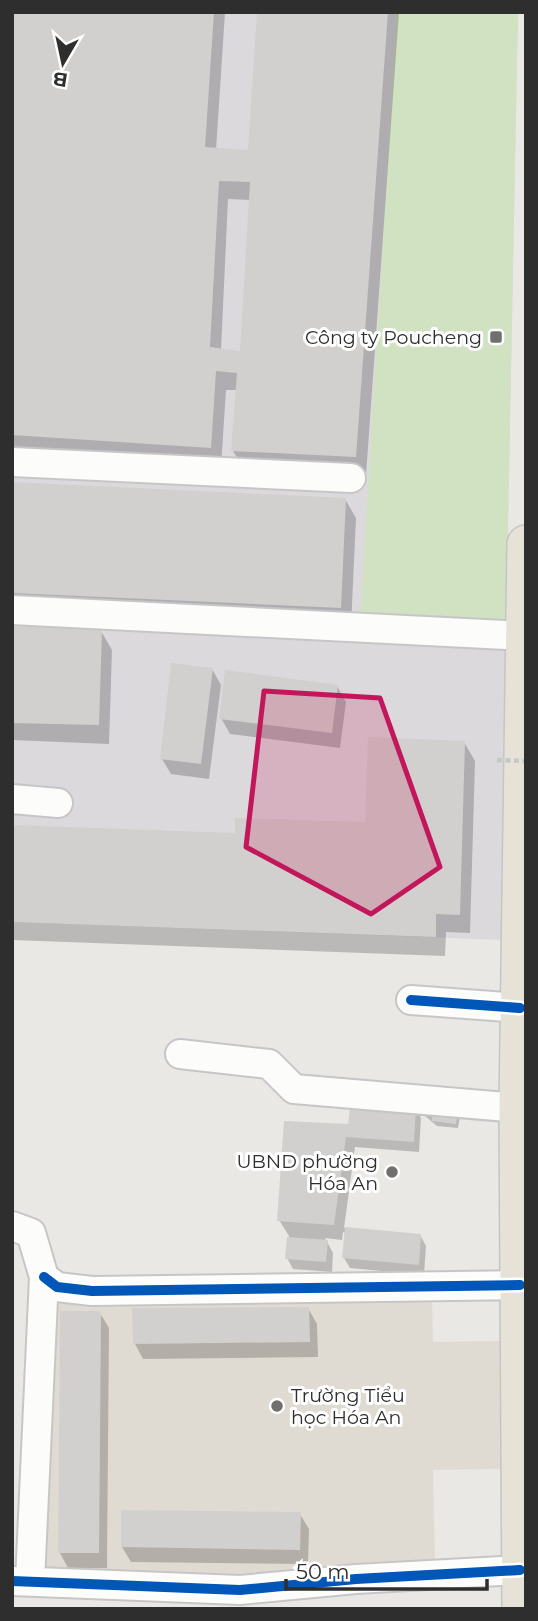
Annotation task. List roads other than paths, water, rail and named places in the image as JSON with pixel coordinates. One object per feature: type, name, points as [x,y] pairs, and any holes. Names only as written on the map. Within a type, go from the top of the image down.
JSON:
[{"type":"main road","points":[[518,1596],[518,1108],[526,544]]},
{"type":"street","points":[[12,462],[351,478]]},
{"type":"street","points":[[12,610],[524,636]]},
{"type":"street","points":[[12,799],[58,803]]},
{"type":"street","points":[[411,1000],[520,1008]]},
{"type":"street","points":[[180,1054],[269,1064],[294,1089],[518,1108]]},
{"type":"street","points":[[12,1226],[31,1233],[44,1277],[21,1581],[240,1590],[356,1579],[518,1596]]},
{"type":"street","points":[[44,1277],[57,1287],[92,1291],[520,1285]]},
{"type":"place","name":"Công ty Poucheng","points":[[496,337]]},
{"type":"place","name":"UBND phường Hóa An","points":[[392,1172]]},
{"type":"place","name":"Trường Tiểu học Hóa An","points":[[277,1406]]}]
